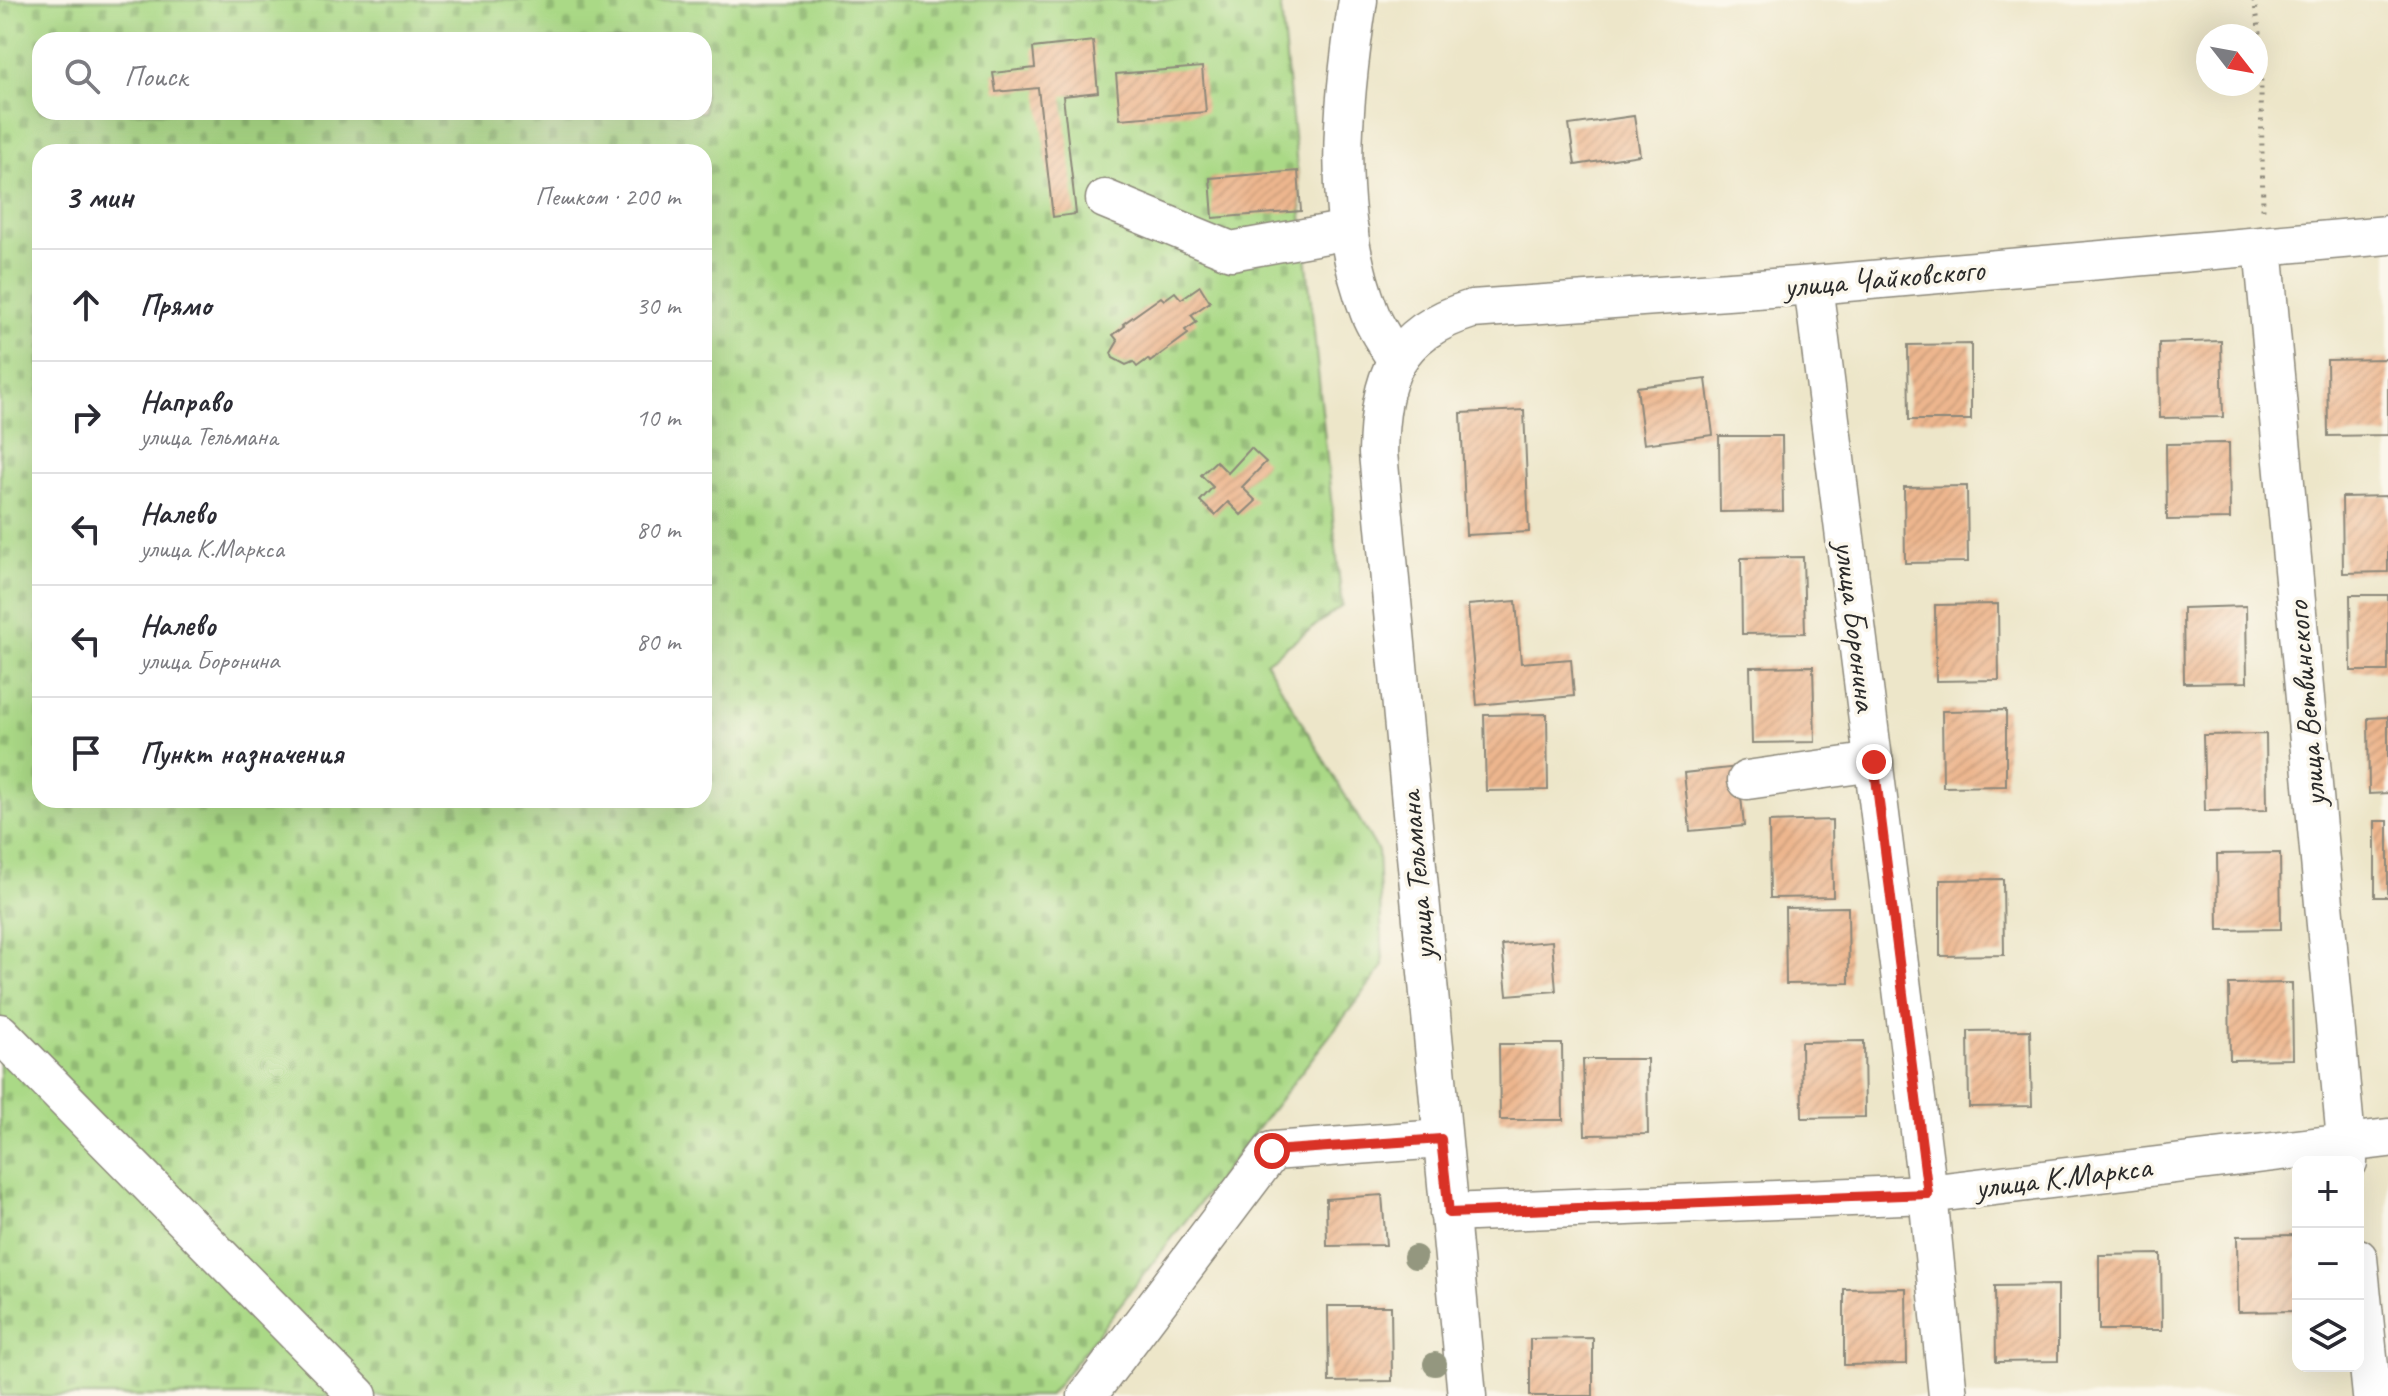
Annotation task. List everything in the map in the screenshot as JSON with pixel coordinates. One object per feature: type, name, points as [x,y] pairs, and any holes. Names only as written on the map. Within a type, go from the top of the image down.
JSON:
[{"type":"street","points":[[1358,0],[1341,171],[1352,262],[1370,314],[1396,359]]},
{"type":"street","points":[[1105,199],[1231,251],[1349,230]]},
{"type":"street","name":"улица Чайковского","points":[[1396,359],[1416,337],[1439,319],[1472,309],[1813,285],[2388,235]]},
{"type":"street","name":"улица Ветвинского","points":[[2263,246],[2347,1151]]},
{"type":"street","name":"улица Боронина","points":[[1813,285],[1928,1194],[1948,1396]]},
{"type":"street","name":"улица Тельмана","points":[[1396,359],[1385,382],[1379,407],[1378,453],[1467,1396]]},
{"type":"street","points":[[1747,780],[1874,762]]},
{"type":"street","points":[[0,1033],[358,1396]]},
{"type":"street","name":"улица К.Маркса","points":[[1449,1213],[1928,1194],[2347,1151],[2388,1138]]},
{"type":"street","points":[[1087,1396],[1272,1151],[1441,1139]]},
{"type":"street","points":[[2362,1300],[2372,1396]]},
{"type":"path","points":[[2254,0],[2260,33],[2263,246]]},
{"type":"green space","points":[[0,0],[1280,0],[1342,606],[1266,662],[1378,851],[1383,967],[1049,1396],[0,1396]]},
{"type":"building","points":[[1093,41],[1098,92],[1063,96],[1076,214],[1053,217],[1038,88],[996,92],[993,73],[1035,68],[1033,48]]},
{"type":"building","points":[[1202,67],[1206,112],[1120,119],[1116,74]]},
{"type":"building","points":[[1634,116],[1640,155],[1575,165],[1569,125]]},
{"type":"building","points":[[1298,171],[1301,211],[1213,218],[1210,178]]},
{"type":"building","points":[[1200,286],[1210,302],[1191,315],[1197,322],[1185,330],[1188,334],[1150,362],[1148,359],[1137,367],[1133,362],[1126,365],[1113,358],[1111,353],[1118,341],[1113,335],[1125,326],[1123,324],[1161,297],[1164,300],[1175,292],[1181,299]]},
{"type":"building","points":[[2221,341],[2223,417],[2160,418],[2159,343]]},
{"type":"building","points":[[1971,344],[1971,420],[1909,420],[1908,345]]},
{"type":"building","points":[[2388,359],[2388,435],[2328,436],[2327,360]]},
{"type":"building","points":[[1706,379],[1713,435],[1644,444],[1637,387]]},
{"type":"building","points":[[1524,410],[1529,532],[1466,535],[1461,413]]},
{"type":"building","points":[[1719,436],[1782,436],[1783,511],[1720,512]]},
{"type":"building","points":[[2229,443],[2230,519],[2167,520],[2166,444]]},
{"type":"building","points":[[1251,448],[1266,462],[1242,487],[1256,501],[1241,515],[1228,502],[1215,515],[1200,501],[1213,487],[1201,475],[1216,461],[1228,473]]},
{"type":"building","points":[[1967,486],[1968,562],[1905,563],[1904,487]]},
{"type":"building","points":[[2388,496],[2388,572],[2343,573],[2342,497]]},
{"type":"building","points":[[1803,557],[1805,633],[1742,634],[1741,558]]},
{"type":"building","points":[[2350,595],[2388,595],[2388,671],[2351,671]]},
{"type":"building","points":[[1516,601],[1521,663],[1571,659],[1574,696],[1477,705],[1468,605]]},
{"type":"building","points":[[1998,604],[1999,680],[1936,681],[1935,605]]},
{"type":"building","points":[[2246,606],[2247,682],[2184,683],[2183,608]]},
{"type":"building","points":[[1813,666],[1815,742],[1752,743],[1750,667]]},
{"type":"building","points":[[2006,710],[2006,786],[1943,787],[1942,711]]},
{"type":"building","points":[[1547,714],[1548,790],[1486,791],[1484,715]]},
{"type":"building","points":[[2388,717],[2388,793],[2369,794],[2368,718]]},
{"type":"building","points":[[2266,734],[2267,810],[2205,811],[2203,735]]},
{"type":"building","points":[[1738,767],[1744,826],[1690,831],[1684,773]]},
{"type":"building","points":[[1832,820],[1833,897],[1770,898],[1769,822]]},
{"type":"building","points":[[2375,821],[2388,821],[2388,897],[2375,897]]},
{"type":"building","points":[[2280,853],[2281,929],[2218,930],[2217,854]]},
{"type":"building","points":[[2003,879],[2004,955],[1940,956],[1940,880]]},
{"type":"building","points":[[1848,907],[1849,983],[1786,984],[1785,908]]},
{"type":"building","points":[[1552,941],[1556,991],[1507,995],[1502,945]]},
{"type":"building","points":[[2292,983],[2293,1059],[2230,1060],[2229,984]]},
{"type":"building","points":[[2030,1030],[2032,1106],[1969,1107],[1968,1031]]},
{"type":"building","points":[[1864,1041],[1865,1117],[1802,1118],[1801,1042]]},
{"type":"building","points":[[1499,1044],[1562,1044],[1563,1120],[1500,1120]]},
{"type":"building","points":[[1583,1059],[1647,1059],[1648,1134],[1585,1135]]},
{"type":"building","points":[[1382,1195],[1386,1245],[1327,1246],[1326,1199]]},
{"type":"building","points":[[2292,1235],[2292,1311],[2238,1312],[2237,1236]]},
{"type":"building","points":[[2161,1254],[2162,1330],[2099,1330],[2099,1255]]},
{"type":"building","points":[[2058,1285],[2058,1361],[1996,1362],[1995,1286]]},
{"type":"building","points":[[1906,1288],[1907,1364],[1844,1365],[1844,1289]]},
{"type":"building","points":[[1328,1306],[1391,1306],[1392,1381],[1329,1382]]},
{"type":"building","points":[[1593,1338],[1593,1396],[1530,1396],[1530,1339]]},
{"type":"route","points":[[1272,1151],[1441,1139],[1449,1213],[1928,1194],[1874,762]]}]
